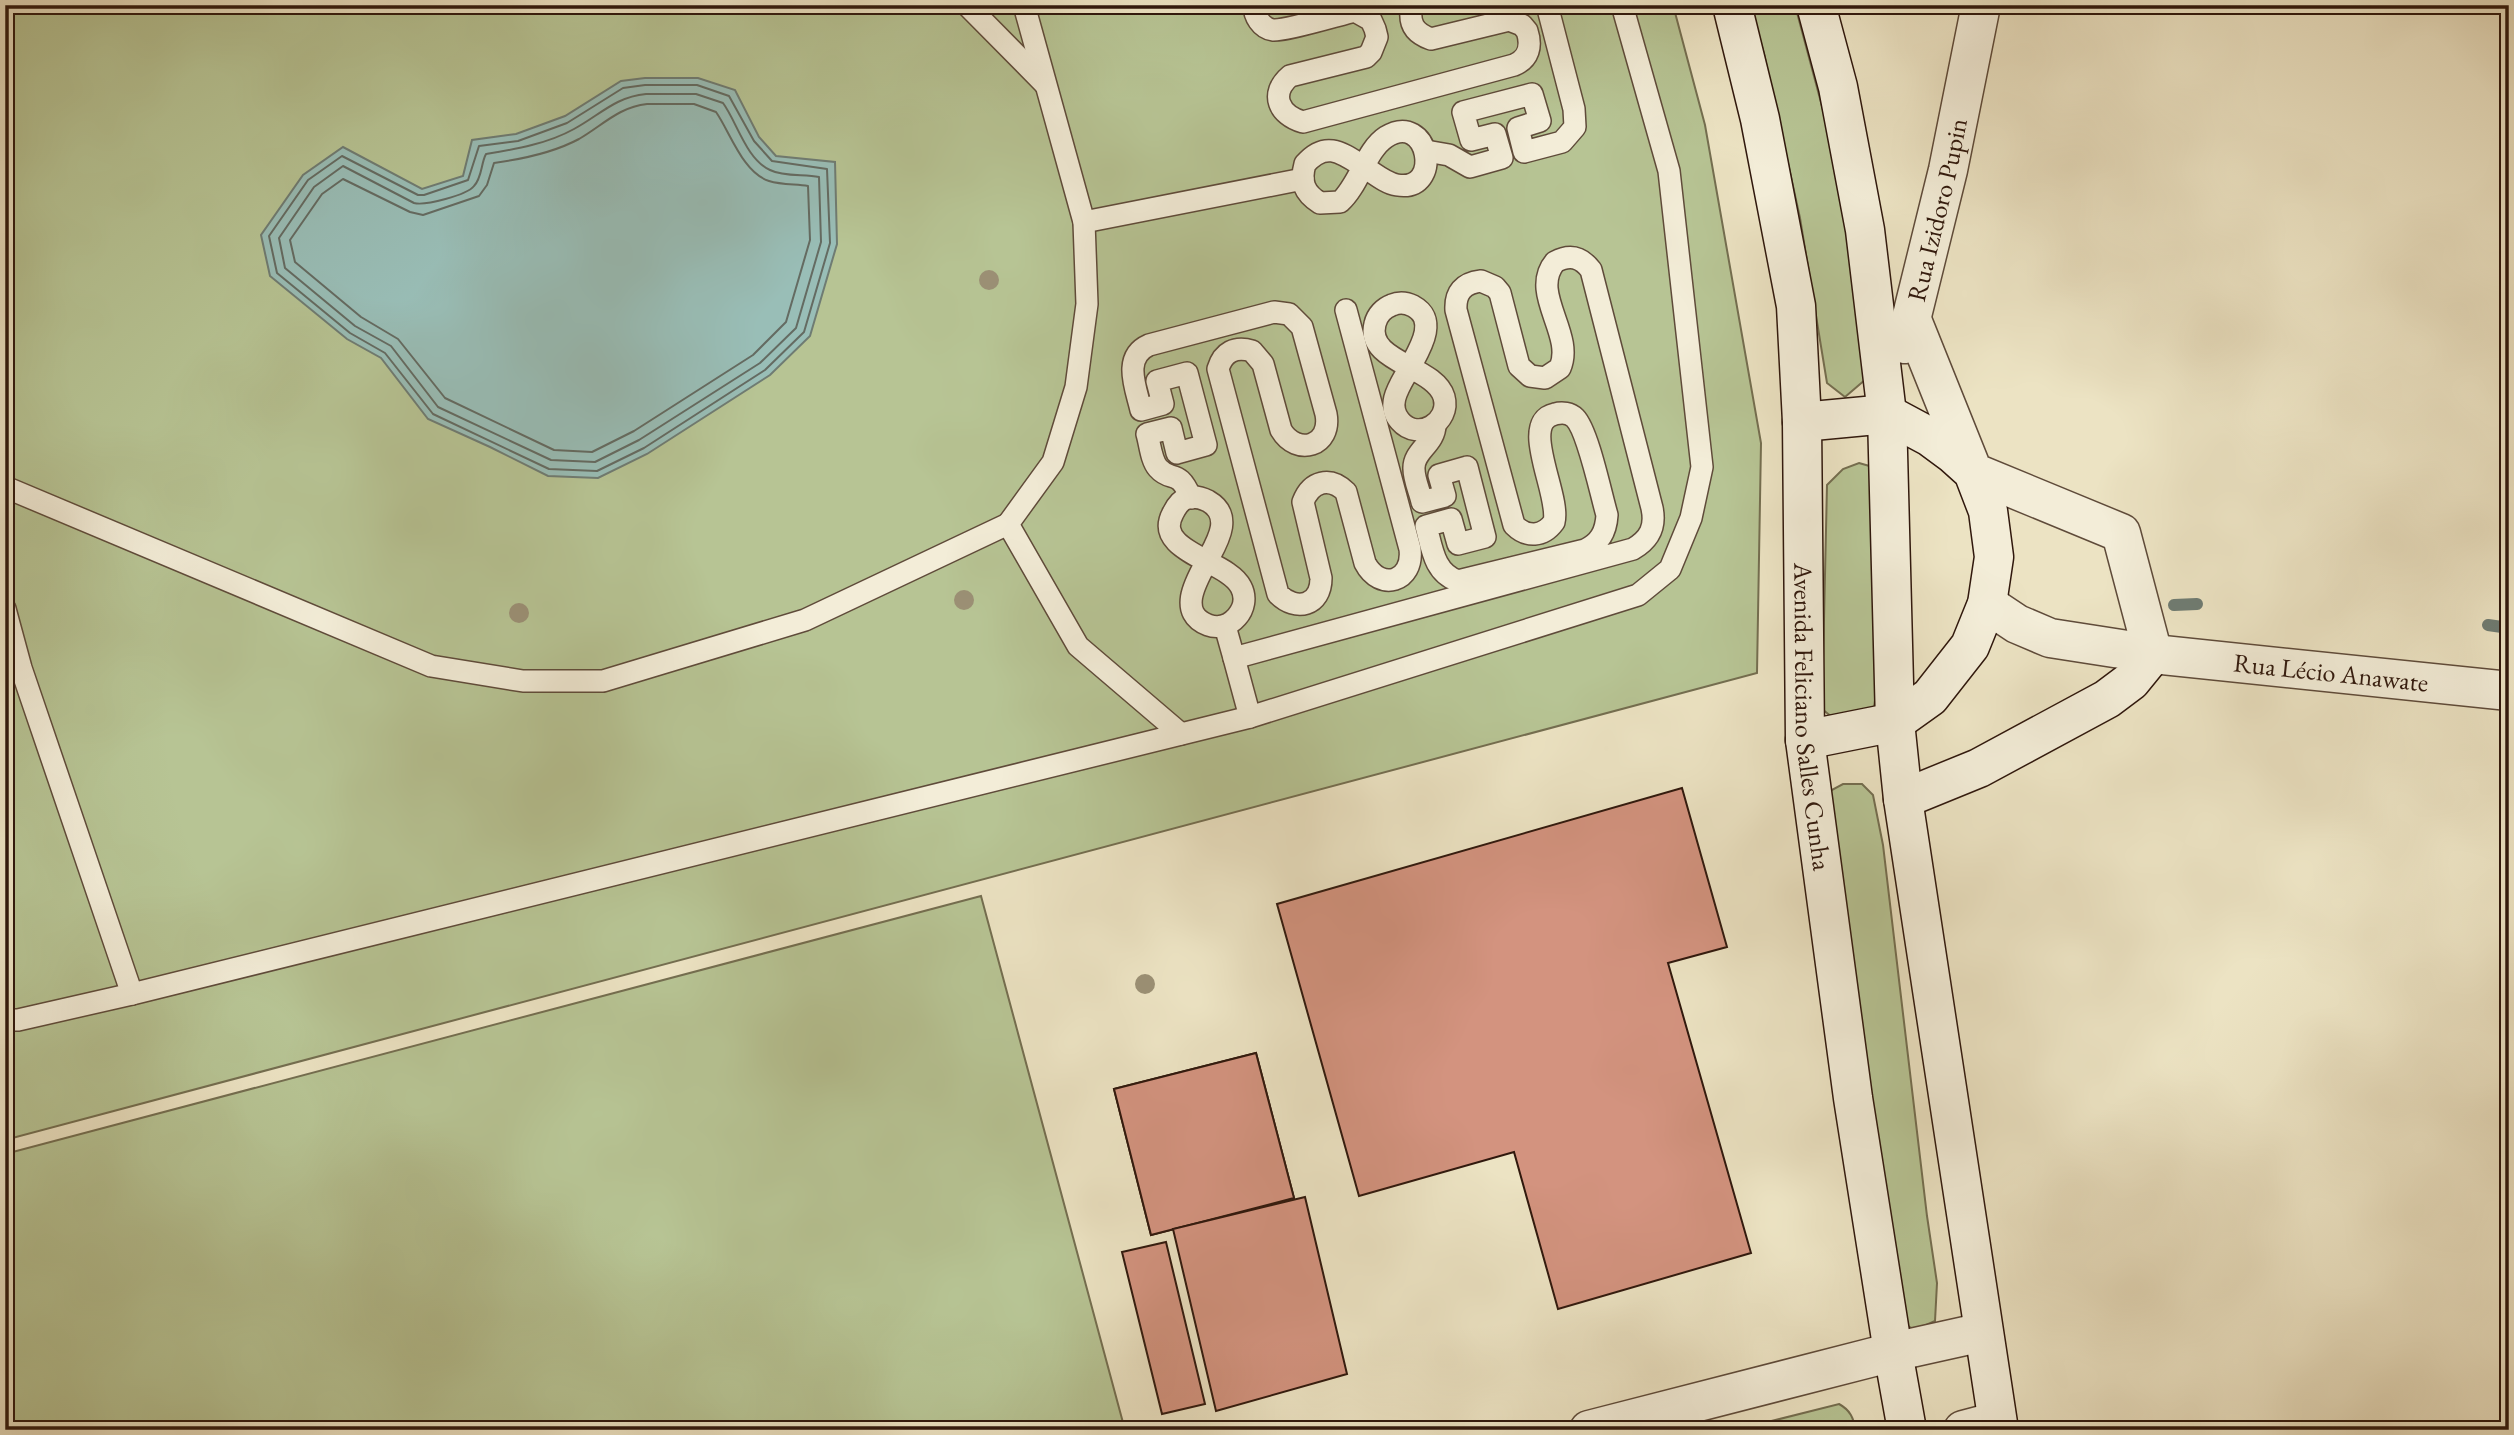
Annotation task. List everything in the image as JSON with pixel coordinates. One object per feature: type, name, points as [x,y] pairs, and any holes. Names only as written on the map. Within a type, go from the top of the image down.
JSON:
[{"type":"main road","name":"Avenida Feliciano Salles Cunha","points":[[1732,5],[1760,119],[1796,306],[1802,422],[1805,740],[1853,1098],[1892,1352],[1907,1430]]},
{"type":"main road","points":[[1816,5],[1838,87],[1866,230],[1887,414],[1895,722],[1903,799],[1983,1332],[1986,1427]]},
{"type":"main road","name":"Rua Izidoro Pupin","points":[[1887,414],[1948,170],[1981,5]]},
{"type":"main road","points":[[1805,740],[1895,722],[1930,697],[1970,646],[1987,604],[1994,557],[1988,511],[1912,320]]},
{"type":"main road","points":[[1802,422],[1887,414],[1930,438],[1973,472],[2121,533],[2153,654],[2131,681],[2107,699],[1979,768],[1903,799]]},
{"type":"main road","name":"Rua Lécio Anawate","points":[[1987,604],[2017,624],[2050,638],[2153,654],[2509,691]]},
{"type":"main road","points":[[1589,1430],[1892,1352],[1983,1332]]},
{"type":"lane","points":[[967,5],[1045,84]]},
{"type":"lane","points":[[5,487],[431,666],[523,681],[603,681],[805,620],[1008,524],[1053,462],[1076,387],[1087,304],[1084,222],[1024,5]]},
{"type":"lane","points":[[1254,5],[1257,18],[1262,24],[1276,30],[1354,11],[1371,20],[1375,29],[1375,45],[1366,57],[1290,76],[1284,81],[1279,95],[1280,103],[1291,118],[1303,122],[1514,65],[1527,55],[1530,47],[1527,31],[1516,21],[1509,20],[1431,39],[1422,36],[1410,21],[1412,5]]},
{"type":"lane","points":[[1426,151],[1449,155],[1470,167],[1502,158],[1495,134],[1471,140],[1463,112],[1532,94],[1540,121],[1518,128],[1524,152],[1568,138],[1575,127],[1574,109],[1546,5]]},
{"type":"lane","points":[[5,1020],[18,1020],[132,994],[1250,717],[1639,596],[1670,569],[1691,518],[1702,467],[1669,172],[1622,5]]},
{"type":"lane","points":[[1364,167],[1344,154],[1332,150],[1320,151],[1305,164],[1303,179],[1306,192],[1320,202],[1339,202],[1349,193],[1364,167],[1378,144],[1395,133],[1414,136],[1422,142],[1426,151],[1424,172],[1418,180],[1408,185],[1398,186],[1387,182],[1364,167]]},
{"type":"lane","points":[[1084,222],[1303,179]]},
{"type":"lane","points":[[1234,657],[1633,549],[1643,544],[1650,535],[1654,517],[1652,508],[1591,270],[1578,259],[1570,257],[1555,262],[1547,275],[1547,290],[1563,352],[1563,360],[1553,375],[1545,378],[1530,376],[1520,366],[1500,293],[1495,287],[1481,281],[1465,286],[1459,292],[1456,310],[1514,525],[1527,534],[1535,535],[1554,522],[1555,505],[1538,436],[1542,422],[1547,417],[1561,413],[1570,414],[1581,427],[1607,515],[1600,540],[1585,550],[1458,581],[1446,575],[1436,564],[1426,526],[1451,519],[1458,544],[1485,537],[1467,467],[1439,475],[1445,496],[1422,502],[1413,468],[1421,452],[1433,439],[1435,425],[1444,409],[1445,399],[1441,390],[1410,367],[1393,402],[1394,412],[1406,427],[1426,430],[1435,425]]},
{"type":"lane","points":[[1191,498],[1180,478],[1159,470],[1147,434],[1171,428],[1177,453],[1206,445],[1187,373],[1157,381],[1163,404],[1141,410],[1132,372],[1134,359],[1149,345],[1274,312],[1289,314],[1302,327],[1326,414],[1328,423],[1320,439],[1303,446],[1286,438],[1281,430],[1263,363],[1252,351],[1236,349],[1227,353],[1218,369],[1278,594],[1293,604],[1303,604],[1311,601],[1321,586],[1303,502],[1312,486],[1320,482],[1339,485],[1346,492],[1369,571],[1385,580],[1394,580],[1406,572],[1410,564],[1410,549],[1346,310]]},
{"type":"lane","points":[[1207,561],[1193,587],[1190,597],[1192,607],[1203,623],[1225,626],[1235,620],[1242,611],[1242,587],[1226,571],[1207,561],[1173,540],[1170,518],[1176,506],[1186,498],[1206,499],[1221,514],[1223,526],[1207,561]]},
{"type":"lane","points":[[1008,524],[1078,646],[1181,734]]},
{"type":"lane","points":[[5,609],[13,664],[132,994]]},
{"type":"lane","points":[[1225,626],[1250,717]]},
{"type":"green space","points":[[5,5],[1673,5],[1705,125],[1761,443],[1757,673],[5,1140]]},
{"type":"green space","points":[[1750,5],[1795,5],[1827,125],[1865,327],[1866,379],[1845,397],[1827,383],[1800,218],[1764,54]]},
{"type":"green space","points":[[1859,463],[1873,467],[1878,681],[1874,707],[1837,721],[1822,709],[1827,485],[1843,469]]},
{"type":"green space","points":[[1843,784],[1862,784],[1873,795],[1883,845],[1937,1283],[1935,1321],[1915,1330],[1898,1321],[1828,792]]},
{"type":"green space","points":[[981,896],[1125,1430],[5,1430],[5,1154]]},
{"type":"green space","points":[[1839,1404],[1851,1415],[1855,1430],[1736,1430]]},
{"type":"water","points":[[698,78],[735,90],[759,137],[776,156],[835,162],[837,244],[810,336],[770,375],[647,454],[598,478],[548,476],[428,419],[381,358],[347,339],[270,276],[261,235],[303,175],[343,147],[422,189],[463,176],[472,140],[516,134],[565,116],[621,81]]},
{"type":"building","points":[[1682,788],[1727,947],[1668,963],[1751,1253],[1558,1309],[1514,1152],[1359,1196],[1277,904]]},
{"type":"building","points":[[1256,1053],[1294,1198],[1151,1235],[1114,1089]],"holes":[[[1233,1097],[1252,1172],[1178,1191],[1158,1116]]]},
{"type":"building","points":[[1256,1053],[1294,1198],[1151,1235],[1114,1089]]},
{"type":"building","points":[[1305,1197],[1347,1374],[1216,1411],[1173,1229]]},
{"type":"building","points":[[1166,1242],[1205,1404],[1162,1414],[1122,1252]]},
{"type":"waterway","points":[[2174,605],[2197,604]]},
{"type":"waterway","points":[[2488,625],[2509,628]]}]
